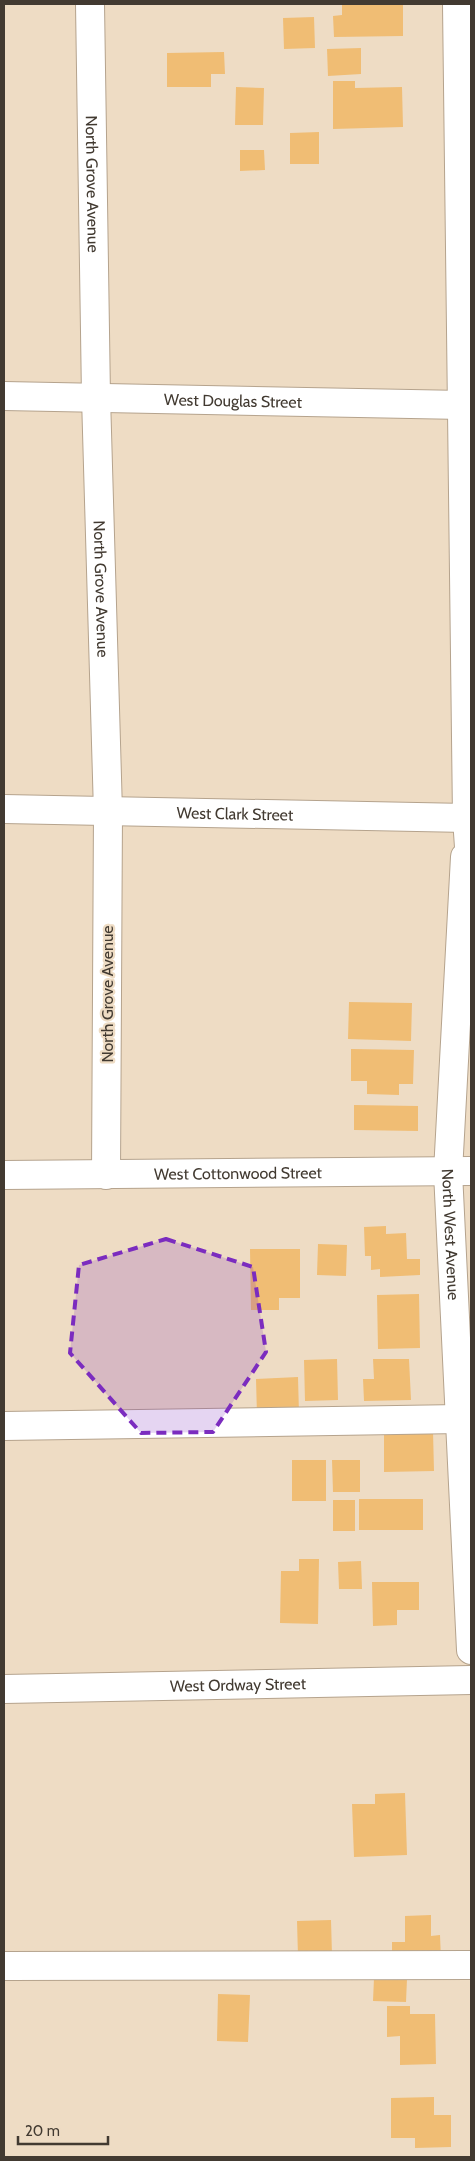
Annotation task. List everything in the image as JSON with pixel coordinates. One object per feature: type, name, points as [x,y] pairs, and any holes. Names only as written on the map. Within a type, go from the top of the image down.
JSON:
[{"type":"main road","name":"North Grove Avenue","points":[[90,4],[96,397],[108,812],[106,1175]]},
{"type":"main road","name":"North West Avenue","points":[[457,4],[467,367],[463,405],[468,818],[460,1171],[460,1419],[471,1650]]},
{"type":"main road","name":"West Douglas Street","points":[[4,396],[463,405]]},
{"type":"main road","name":"West Clark Street","points":[[4,809],[468,818]]},
{"type":"main road","name":"North West Avenue","points":[[468,818],[471,876]]},
{"type":"main road","name":"West Cottonwood Street","points":[[4,1175],[460,1171]]},
{"type":"main road","points":[[4,1426],[460,1419]]},
{"type":"main road","name":"West Ordway Street","points":[[4,1689],[471,1680]]},
{"type":"main road","points":[[4,1966],[471,1965]]},
{"type":"highlighted area","points":[[166,1239],[253,1267],[266,1352],[213,1432],[141,1433],[70,1353],[79,1265]]},
{"type":"building","points":[[342,4],[403,4],[403,36],[334,37],[333,16],[342,15]]},
{"type":"building","points":[[314,17],[315,48],[284,49],[283,18]]},
{"type":"building","points":[[361,48],[361,74],[328,76],[327,49]]},
{"type":"building","points":[[224,52],[225,74],[211,74],[211,87],[167,87],[167,53]]},
{"type":"building","points":[[333,81],[355,81],[355,88],[402,87],[403,127],[333,129]]},
{"type":"building","points":[[236,87],[264,88],[263,125],[235,125]]},
{"type":"building","points":[[319,132],[319,164],[290,164],[290,133]]},
{"type":"building","points":[[240,150],[264,150],[265,170],[240,171]]},
{"type":"building","points":[[349,1002],[412,1003],[411,1041],[348,1039]]},
{"type":"building","points":[[351,1049],[414,1050],[413,1084],[399,1084],[399,1095],[367,1094],[367,1081],[351,1081]]},
{"type":"building","points":[[354,1105],[418,1106],[418,1131],[354,1130]]},
{"type":"building","points":[[386,1226],[386,1234],[406,1233],[407,1259],[420,1259],[420,1275],[380,1277],[380,1269],[371,1270],[371,1256],[365,1256],[364,1227]]},
{"type":"building","points":[[318,1244],[347,1245],[346,1276],[317,1275]]},
{"type":"building","points":[[250,1249],[300,1249],[300,1298],[279,1298],[279,1310],[251,1310]]},
{"type":"building","points":[[419,1294],[420,1348],[378,1349],[377,1295]]},
{"type":"building","points":[[337,1359],[338,1400],[305,1401],[304,1360]]},
{"type":"building","points":[[373,1359],[409,1359],[411,1400],[364,1401],[363,1379],[374,1379]]},
{"type":"building","points":[[298,1377],[299,1414],[257,1416],[256,1379]]},
{"type":"building","points":[[433,1431],[434,1471],[384,1472],[384,1432]]},
{"type":"building","points":[[292,1460],[326,1460],[326,1501],[292,1501]]},
{"type":"building","points":[[332,1460],[360,1460],[360,1492],[333,1492]]},
{"type":"building","points":[[359,1499],[423,1499],[423,1530],[359,1530]]},
{"type":"building","points":[[333,1500],[355,1500],[355,1531],[333,1531]]},
{"type":"building","points":[[299,1559],[319,1559],[318,1624],[280,1623],[281,1571],[299,1571]]},
{"type":"building","points":[[361,1561],[362,1589],[339,1589],[338,1562]]},
{"type":"building","points":[[372,1582],[419,1582],[419,1610],[397,1610],[397,1625],[373,1626]]},
{"type":"building","points":[[405,1793],[407,1855],[354,1857],[352,1804],[375,1804],[375,1794]]},
{"type":"building","points":[[431,1915],[431,1936],[440,1935],[441,1959],[392,1960],[392,1942],[405,1942],[405,1916]]},
{"type":"building","points":[[331,1920],[332,1955],[298,1956],[297,1921]]},
{"type":"building","points":[[374,1978],[407,1979],[406,2002],[373,2001]]},
{"type":"building","points":[[218,1994],[250,1995],[248,2042],[217,2041]]},
{"type":"building","points":[[387,2006],[410,2006],[410,2014],[435,2014],[436,2064],[400,2065],[400,2036],[387,2037]]},
{"type":"building","points":[[434,2097],[434,2115],[451,2115],[451,2147],[415,2148],[415,2138],[391,2138],[391,2098]]}]
